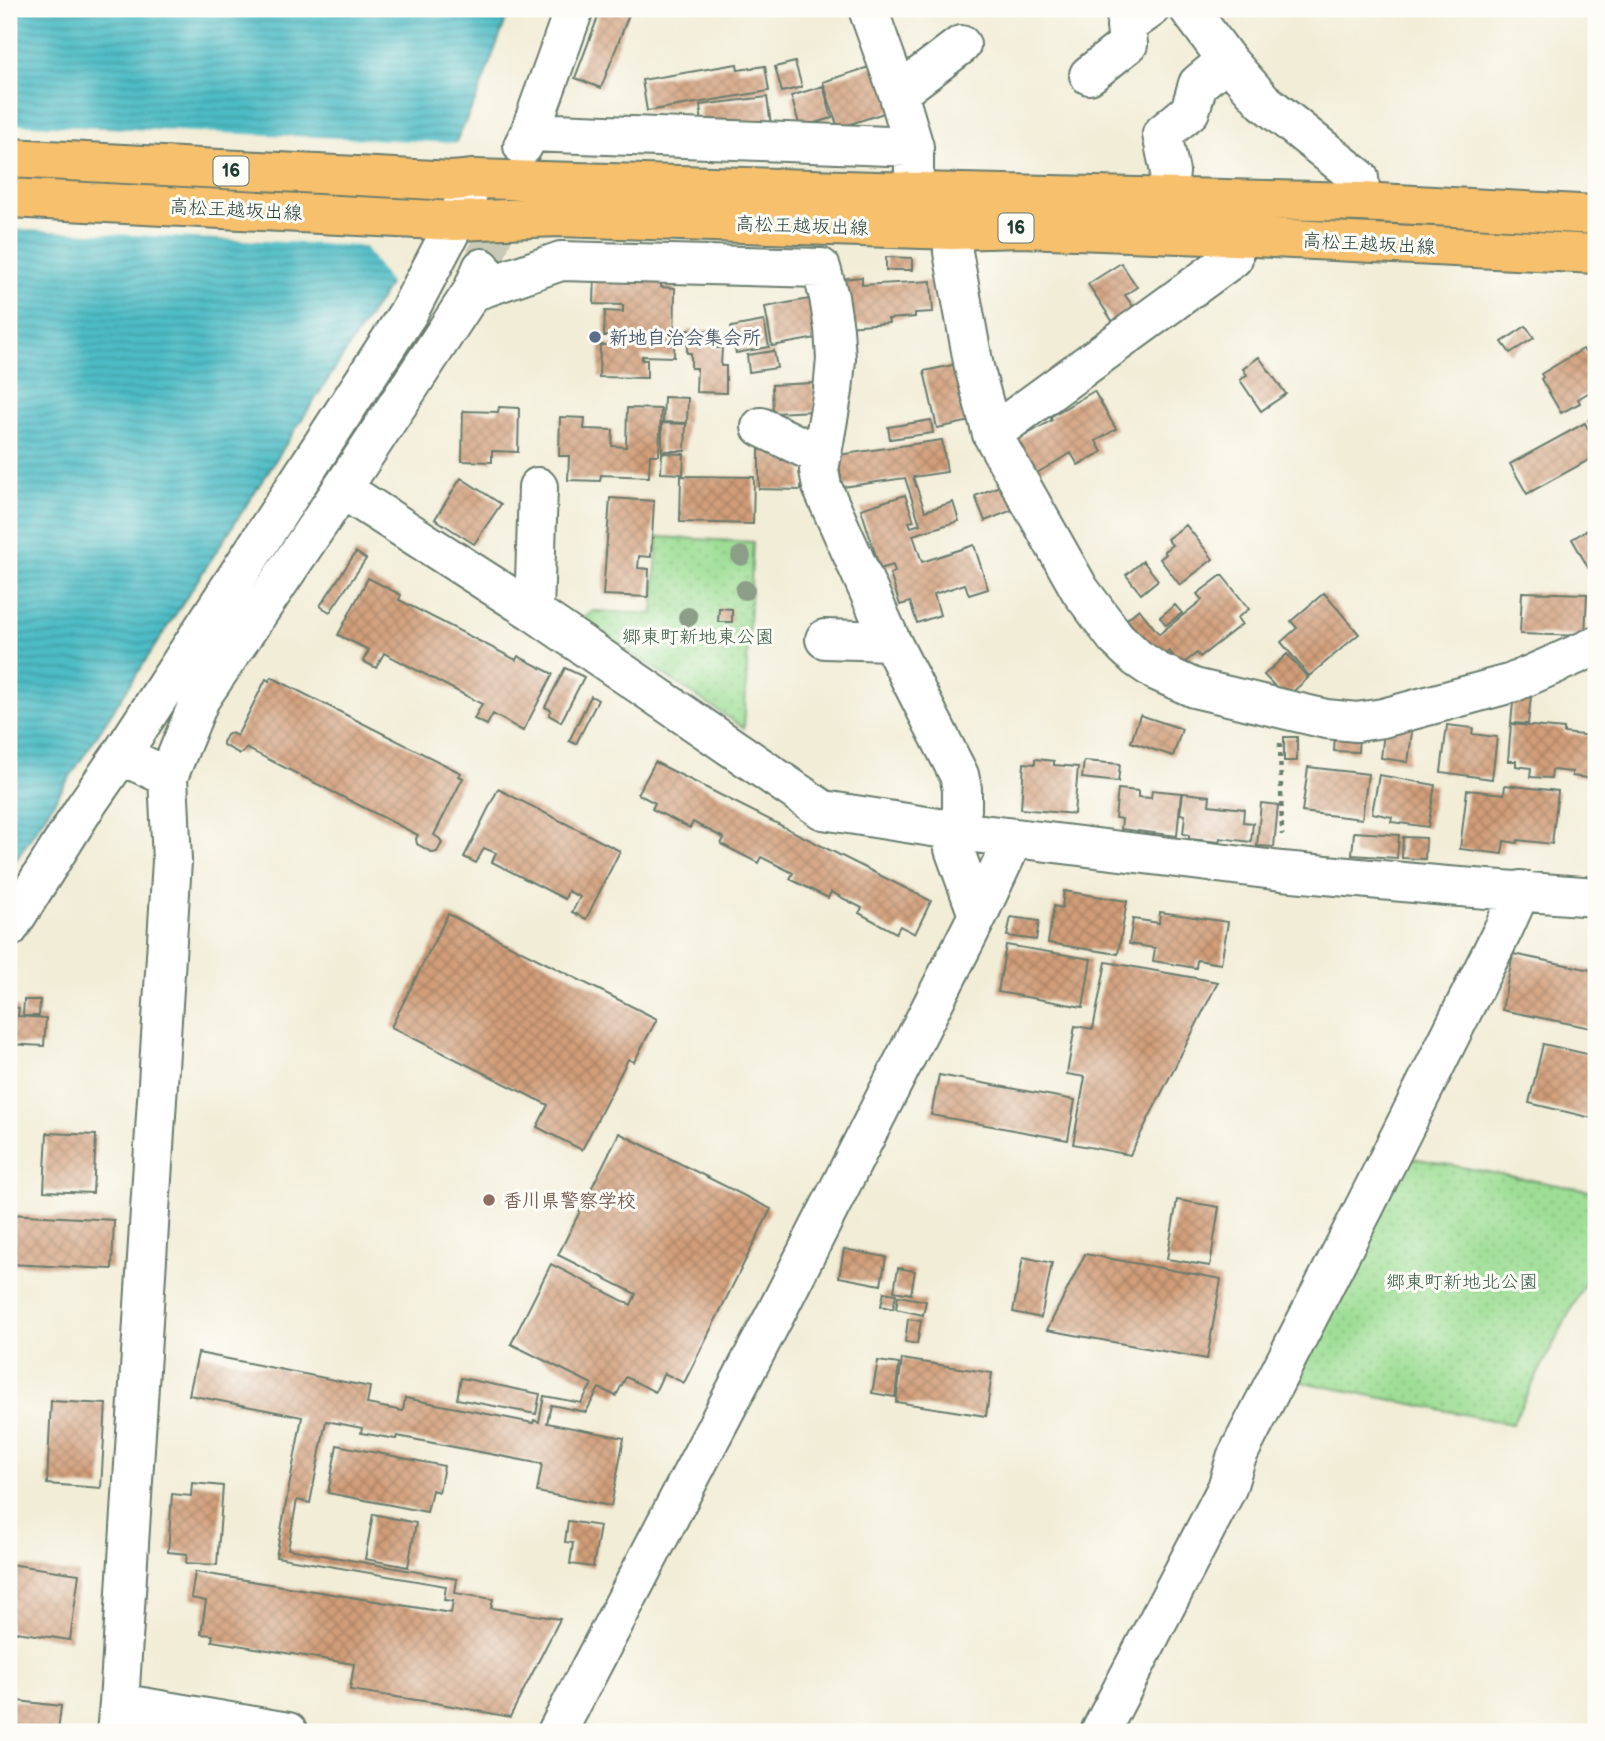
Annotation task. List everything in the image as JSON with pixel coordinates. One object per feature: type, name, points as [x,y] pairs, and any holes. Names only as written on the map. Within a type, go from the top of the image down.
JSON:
[{"type":"main road","name":"高松王越坂出線","points":[[9,158],[463,180],[915,210],[953,230],[1022,228],[1167,215]]},
{"type":"main road","name":"高松王越坂出線","points":[[9,198],[445,220],[915,210],[953,192],[1167,215],[1234,217],[1596,254]]},
{"type":"main road","name":"高松王越坂出線","points":[[1234,217],[1362,202],[1596,215]]},
{"type":"street","points":[[574,9],[527,139],[914,146]]},
{"type":"street","points":[[868,9],[914,146],[915,210]]},
{"type":"street","points":[[1089,75],[1128,44],[1126,26],[1150,9]]},
{"type":"street","points":[[1189,9],[1227,60],[1264,101],[1359,178],[1362,202]]},
{"type":"street","points":[[898,93],[961,45]]},
{"type":"street","points":[[1167,215],[1170,172],[1162,134],[1190,111],[1198,84],[1227,60]]},
{"type":"street","points":[[9,928],[408,313],[463,180]]},
{"type":"street","points":[[953,192],[953,252],[974,367],[992,433],[1080,590],[1116,638],[1156,671],[1194,688],[1326,719],[1357,722],[1382,718],[1512,683],[1596,646]]},
{"type":"street","points":[[992,433],[1233,258],[1234,217]]},
{"type":"street","points":[[288,1732],[118,1718],[173,861],[167,777],[200,699],[342,489],[477,280],[561,261],[821,268],[834,329],[836,359],[819,470],[822,487],[891,641],[959,775],[962,809],[954,849],[978,915]]},
{"type":"street","points":[[761,427],[821,456]]},
{"type":"street","points":[[534,612],[538,487]]},
{"type":"street","points":[[342,489],[534,612],[823,810],[958,831],[1282,871],[1596,897]]},
{"type":"street","points":[[825,639],[891,641]]},
{"type":"street","points":[[121,755],[167,777]]},
{"type":"street","points":[[556,1732],[777,1311],[978,915],[1014,838]]},
{"type":"street","points":[[1100,1732],[1227,1488],[1240,1450],[1365,1206],[1521,890]]},
{"type":"path","points":[[1279,709],[1282,871]]},
{"type":"green space","name":"郷東町新地東公園","points":[[658,537],[753,542],[744,728],[582,620],[593,611],[653,614]]},
{"type":"green space","name":"郷東町新地北公園","points":[[1402,1156],[1596,1192],[1596,1261],[1512,1424],[1293,1380]]},
{"type":"water","points":[[9,9],[510,9],[477,97],[386,290],[9,871]]},
{"type":"pier","points":[[9,124],[460,143],[392,286],[364,246],[9,229]]},
{"type":"building","points":[[601,9],[631,9],[601,88],[575,78]]},
{"type":"building","points":[[795,62],[802,87],[782,92],[775,67]]},
{"type":"building","points":[[737,64],[738,70],[765,66],[769,91],[647,111],[642,80]]},
{"type":"building","points":[[878,64],[893,110],[838,128],[823,82]]},
{"type":"building","points":[[823,86],[832,118],[800,127],[791,96]]},
{"type":"building","points":[[767,97],[771,125],[702,124],[700,105]]},
{"type":"building","points":[[886,257],[912,258],[912,270],[886,270]]},
{"type":"building","points":[[1121,263],[1137,287],[1125,295],[1134,308],[1113,322],[1088,284]]},
{"type":"building","points":[[595,272],[661,273],[661,287],[675,288],[674,357],[642,356],[642,360],[647,360],[647,378],[599,377],[600,345],[623,345],[623,336],[604,336],[605,311],[623,312],[623,305],[594,304]]},
{"type":"building","points":[[862,277],[862,285],[931,281],[933,312],[915,313],[915,317],[888,319],[889,323],[845,326],[842,279]]},
{"type":"building","points":[[815,298],[822,337],[772,346],[765,307]]},
{"type":"building","points":[[764,321],[769,347],[736,353],[731,327]]},
{"type":"building","points":[[1526,326],[1534,338],[1510,353],[1502,342]]},
{"type":"building","points":[[687,330],[717,331],[716,348],[722,348],[721,366],[726,366],[726,393],[696,392],[697,368],[691,368],[691,353],[687,353]]},
{"type":"building","points":[[1583,349],[1596,371],[1596,388],[1578,399],[1580,403],[1561,413],[1541,379],[1541,374]]},
{"type":"building","points":[[774,351],[777,368],[749,372],[747,355]]},
{"type":"building","points":[[1259,357],[1286,394],[1261,411],[1240,380],[1247,375],[1243,369]]},
{"type":"building","points":[[958,364],[971,421],[937,428],[924,371]]},
{"type":"building","points":[[813,383],[815,411],[773,413],[772,385]]},
{"type":"building","points":[[1094,391],[1116,429],[1096,441],[1102,452],[1078,465],[1071,453],[1030,477],[1011,444]]},
{"type":"building","points":[[664,397],[688,398],[687,423],[663,422]]},
{"type":"building","points":[[499,407],[519,408],[518,452],[492,451],[492,462],[462,461],[463,411],[498,412]]},
{"type":"building","points":[[627,408],[661,409],[659,455],[650,455],[649,477],[601,475],[600,481],[568,480],[569,456],[559,456],[560,417],[585,418],[584,429],[613,430],[612,446],[626,447]]},
{"type":"building","points":[[1596,416],[1596,435],[1588,420]]},
{"type":"building","points":[[931,420],[933,433],[890,439],[888,427]]},
{"type":"building","points":[[662,423],[686,424],[685,451],[662,451]]},
{"type":"building","points":[[1585,423],[1596,445],[1596,456],[1527,494],[1510,464]]},
{"type":"building","points":[[942,440],[947,472],[913,477],[925,511],[953,502],[959,521],[913,535],[922,562],[974,545],[988,589],[969,595],[965,584],[934,594],[940,615],[917,623],[910,602],[900,605],[890,574],[895,572],[893,565],[880,569],[861,509],[905,495],[914,521],[909,522],[911,527],[920,524],[905,478],[842,487],[838,455]]},
{"type":"building","points":[[759,450],[781,450],[781,460],[802,460],[801,490],[759,489]]},
{"type":"building","points":[[662,453],[684,454],[683,474],[661,473]]},
{"type":"building","points":[[681,476],[754,477],[753,524],[680,522]]},
{"type":"building","points":[[461,478],[501,504],[474,544],[435,519]]},
{"type":"building","points":[[1009,482],[1020,507],[985,521],[975,496]]},
{"type":"building","points":[[610,498],[654,501],[651,557],[639,556],[638,568],[649,569],[648,597],[603,595]]},
{"type":"building","points":[[1186,525],[1213,559],[1180,585],[1160,559],[1166,554],[1164,551],[1172,545],[1167,539]]},
{"type":"building","points":[[1596,525],[1596,568],[1590,571],[1572,539]]},
{"type":"building","points":[[356,552],[366,559],[330,612],[320,606]]},
{"type":"building","points":[[1143,561],[1158,580],[1141,594],[1126,575]]},
{"type":"building","points":[[1222,575],[1249,609],[1237,618],[1242,624],[1200,657],[1197,653],[1181,665],[1169,651],[1159,659],[1127,619],[1139,609],[1159,634],[1202,600],[1197,594]]},
{"type":"building","points":[[368,578],[401,595],[399,600],[516,660],[518,656],[553,674],[523,731],[493,714],[487,725],[474,719],[482,704],[384,653],[376,668],[363,661],[369,650],[338,635]]},
{"type":"building","points":[[1522,592],[1587,594],[1585,636],[1520,634]]},
{"type":"building","points":[[1324,593],[1359,634],[1309,676],[1281,642],[1297,628],[1291,621]]},
{"type":"building","points":[[1175,605],[1182,613],[1166,625],[1160,617]]},
{"type":"building","points":[[719,608],[732,609],[732,622],[718,622]]},
{"type":"building","points":[[1287,654],[1308,678],[1286,698],[1264,675]]},
{"type":"building","points":[[565,668],[584,677],[561,722],[549,715],[551,710],[545,707]]},
{"type":"building","points":[[271,677],[461,773],[459,776],[463,778],[434,835],[442,843],[437,852],[433,853],[417,844],[418,835],[246,748],[240,754],[223,745],[227,735],[231,733],[237,736],[266,679],[269,681]]},
{"type":"building","points":[[1532,686],[1528,724],[1511,723],[1514,693]]},
{"type":"building","points":[[591,696],[598,700],[576,744],[569,741]]},
{"type":"building","points":[[1140,715],[1182,729],[1173,756],[1131,742]]},
{"type":"building","points":[[1511,724],[1564,729],[1564,733],[1592,736],[1593,732],[1596,732],[1596,779],[1552,770],[1551,778],[1530,777],[1531,768],[1516,766],[1516,761],[1508,761]]},
{"type":"building","points":[[1413,725],[1408,762],[1381,758],[1384,732]]},
{"type":"building","points":[[1447,725],[1473,728],[1472,734],[1497,737],[1492,779],[1441,772]]},
{"type":"building","points":[[1335,733],[1359,735],[1358,752],[1334,751]]},
{"type":"building","points":[[1284,737],[1297,737],[1297,761],[1284,761]]},
{"type":"building","points":[[1035,759],[1054,761],[1054,765],[1078,767],[1074,814],[1021,809],[1024,763],[1035,764]]},
{"type":"building","points":[[1084,761],[1120,764],[1118,782],[1082,778]]},
{"type":"building","points":[[655,762],[931,901],[915,934],[900,926],[896,933],[859,913],[862,908],[831,892],[828,898],[790,879],[793,873],[761,857],[758,863],[721,844],[724,838],[693,822],[690,828],[652,809],[655,803],[638,794]]},
{"type":"building","points":[[1308,767],[1368,774],[1362,819],[1302,812]]},
{"type":"building","points":[[1379,775],[1435,785],[1428,827],[1391,822],[1392,817],[1372,813]]},
{"type":"building","points":[[1505,785],[1558,791],[1552,844],[1504,841],[1502,854],[1460,849],[1467,790],[1504,794]]},
{"type":"building","points":[[498,789],[620,851],[586,919],[572,912],[580,897],[568,891],[565,899],[492,862],[496,853],[484,848],[476,863],[464,857]]},
{"type":"building","points":[[1118,789],[1138,791],[1138,797],[1151,798],[1152,790],[1181,793],[1177,836],[1121,829],[1122,819],[1115,818]]},
{"type":"building","points":[[1183,793],[1210,796],[1209,805],[1244,809],[1243,822],[1253,823],[1251,842],[1220,838],[1219,842],[1189,839],[1189,835],[1183,834],[1185,815],[1180,814]]},
{"type":"building","points":[[1261,803],[1278,805],[1274,847],[1257,846]]},
{"type":"building","points":[[1354,832],[1399,835],[1397,858],[1352,855]]},
{"type":"building","points":[[1403,837],[1426,838],[1425,859],[1402,858]]},
{"type":"building","points":[[1064,891],[1127,901],[1118,954],[1048,943],[1054,906],[1062,908]]},
{"type":"building","points":[[1160,912],[1228,922],[1221,964],[1197,960],[1196,968],[1153,961],[1155,948],[1129,944],[1133,919],[1159,923]]},
{"type":"building","points":[[448,914],[657,1019],[634,1062],[628,1059],[582,1150],[537,1127],[548,1105],[391,1027]]},
{"type":"building","points":[[1011,917],[1039,921],[1036,940],[1007,936]]},
{"type":"building","points":[[1006,945],[1091,959],[1083,1007],[998,992]]},
{"type":"building","points":[[1513,954],[1596,971],[1596,1029],[1502,1010]]},
{"type":"building","points":[[1106,962],[1218,982],[1130,1155],[1073,1144],[1085,1077],[1067,1074],[1075,1026],[1093,1029]]},
{"type":"building","points":[[24,1000],[40,1000],[39,1016],[23,1016]]},
{"type":"building","points":[[9,1007],[19,1008],[18,1016],[46,1018],[44,1046],[9,1044]]},
{"type":"building","points":[[1543,1044],[1596,1056],[1596,1119],[1529,1103]]},
{"type":"building","points":[[939,1075],[1075,1100],[1068,1140],[931,1115]]},
{"type":"building","points":[[47,1133],[96,1135],[93,1193],[44,1191]]},
{"type":"building","points":[[619,1133],[771,1209],[684,1383],[664,1373],[655,1392],[626,1377],[616,1396],[599,1388],[586,1412],[551,1405],[547,1423],[624,1438],[611,1506],[537,1492],[542,1464],[397,1436],[396,1439],[361,1433],[362,1428],[326,1421],[310,1503],[297,1500],[288,1549],[457,1579],[455,1593],[493,1599],[491,1608],[560,1619],[510,1717],[350,1690],[354,1664],[212,1641],[213,1635],[201,1634],[206,1601],[191,1598],[195,1572],[451,1613],[453,1601],[444,1600],[446,1586],[276,1557],[302,1417],[189,1395],[198,1353],[370,1387],[367,1404],[403,1411],[405,1398],[533,1423],[534,1420],[539,1422],[544,1396],[581,1403],[592,1384],[511,1344],[551,1264],[631,1305],[636,1294],[558,1255]]},
{"type":"building","points":[[1177,1200],[1219,1207],[1210,1266],[1167,1259]]},
{"type":"building","points":[[9,1214],[114,1220],[112,1269],[9,1264]]},
{"type":"building","points":[[844,1249],[886,1257],[881,1285],[839,1277]]},
{"type":"building","points":[[1085,1254],[1221,1279],[1207,1359],[1047,1330]]},
{"type":"building","points":[[1023,1257],[1052,1263],[1041,1318],[1013,1312]]},
{"type":"building","points":[[898,1268],[915,1271],[911,1294],[894,1291]]},
{"type":"building","points":[[884,1292],[896,1294],[893,1309],[881,1306]]},
{"type":"building","points":[[898,1296],[926,1301],[923,1315],[896,1309]]},
{"type":"building","points":[[908,1319],[921,1321],[917,1344],[905,1342]]},
{"type":"building","points":[[902,1359],[992,1373],[986,1416],[896,1402]]},
{"type":"building","points":[[878,1361],[899,1364],[895,1397],[872,1393]]},
{"type":"building","points":[[461,1378],[540,1394],[536,1414],[457,1399]]},
{"type":"building","points":[[51,1401],[106,1404],[101,1488],[47,1484]]},
{"type":"building","points":[[337,1445],[444,1466],[439,1492],[432,1490],[427,1512],[328,1493]]},
{"type":"building","points":[[192,1483],[223,1486],[217,1565],[186,1563],[187,1554],[168,1552],[172,1494],[191,1496]]},
{"type":"building","points":[[373,1514],[416,1523],[408,1567],[365,1559]]},
{"type":"building","points":[[568,1521],[600,1526],[593,1567],[570,1564],[573,1543],[565,1542]]},
{"type":"building","points":[[9,1564],[79,1574],[70,1640],[9,1631]]},
{"type":"building","points":[[9,1700],[61,1706],[58,1732],[9,1732]]},
{"type":"tunnel","points":[[482,267],[508,190]]},
{"type":"place","name":"新地自治会集会所","points":[[595,337]]},
{"type":"place","name":"香川県警察学校","points":[[489,1200]]}]
